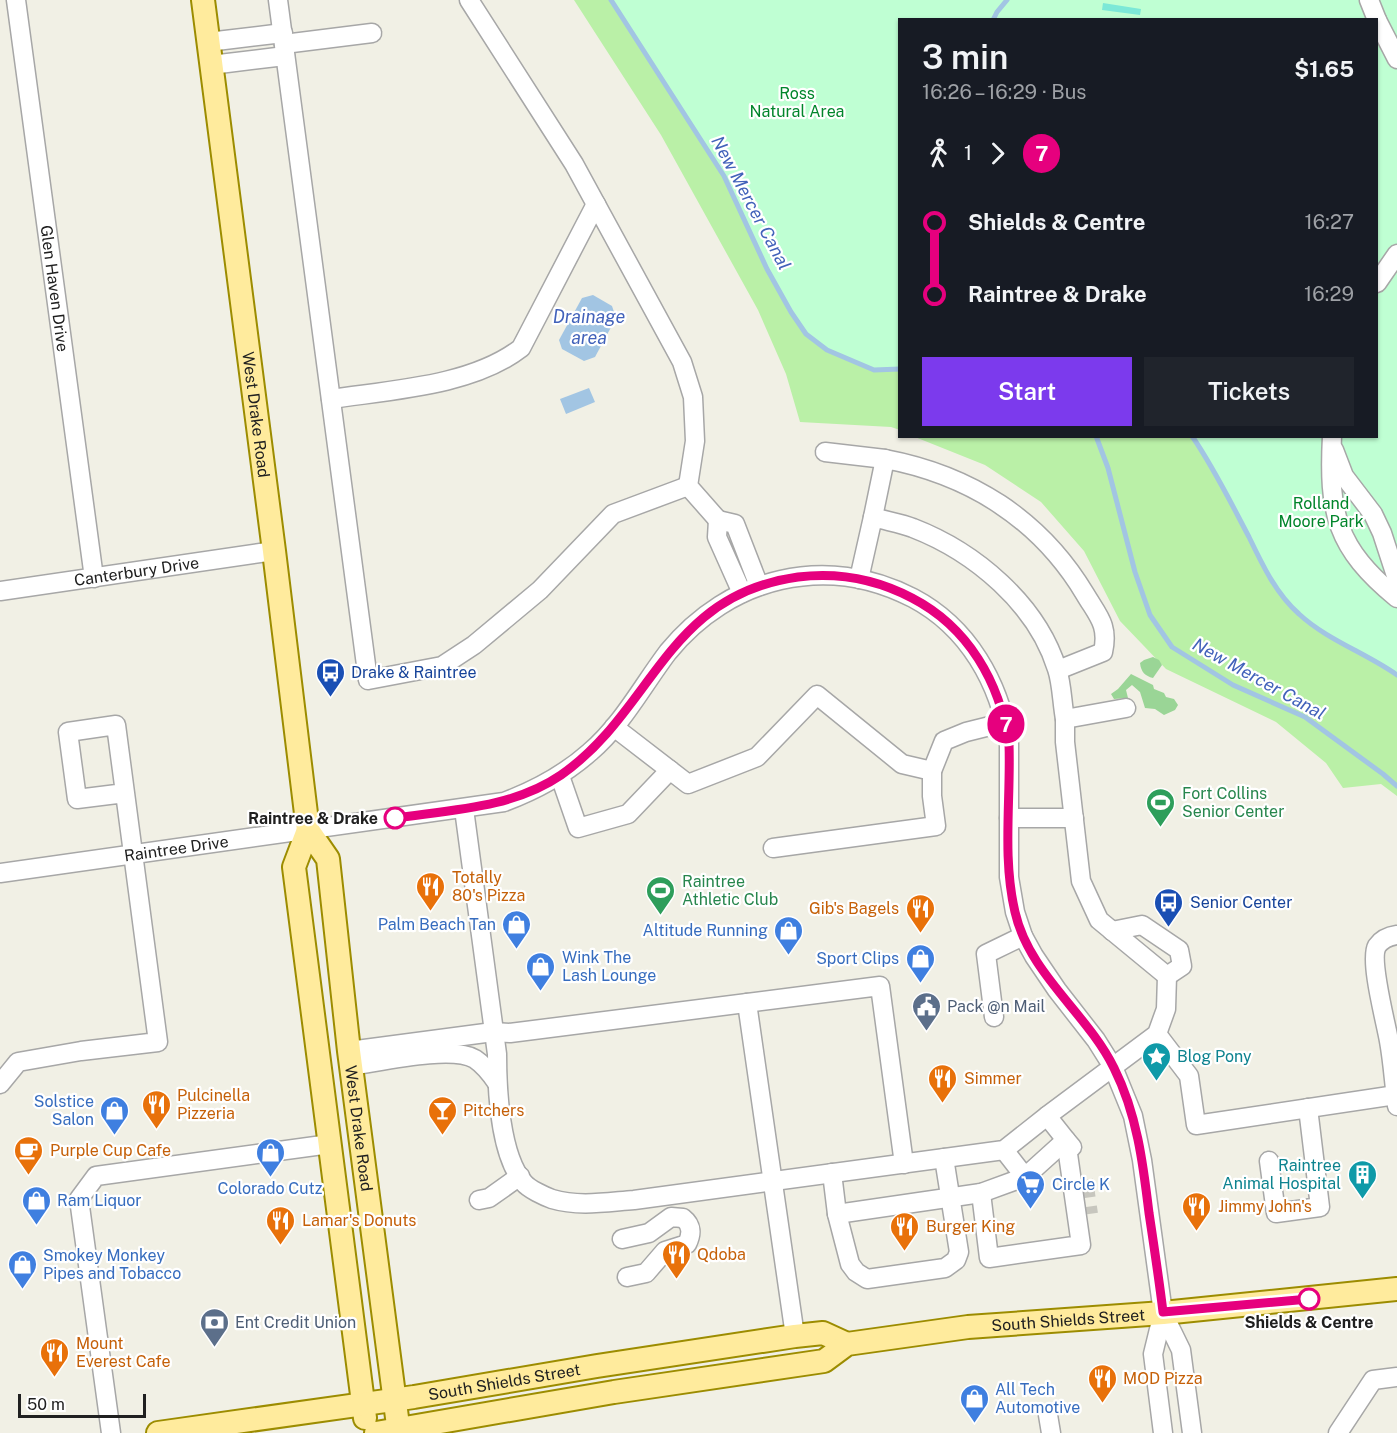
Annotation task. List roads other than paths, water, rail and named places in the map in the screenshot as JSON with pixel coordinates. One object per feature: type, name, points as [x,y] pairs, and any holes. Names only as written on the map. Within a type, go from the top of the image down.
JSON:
[{"type":"main road","name":"West Drake Road","points":[[203,0],[308,830],[328,859],[350,1059],[394,1400],[391,1432]]},
{"type":"main road","name":"West Drake Road","points":[[308,830],[294,867],[367,1433]]},
{"type":"main road","points":[[304,946],[321,980],[330,1046],[350,1059]]},
{"type":"main road","points":[[330,1144],[340,1151],[354,1183],[369,1196]]},
{"type":"main road","name":"South Shields Street","points":[[391,1432],[614,1392],[824,1361],[848,1344],[968,1327],[1163,1312],[1397,1289]]},
{"type":"main road","name":"South Shields Street","points":[[158,1433],[364,1405],[795,1336],[823,1333],[848,1344]]},
{"type":"main road","points":[[614,1392],[626,1381],[770,1356],[795,1336]]},
{"type":"street","name":"Glen Haven Drive","points":[[16,0],[94,578]]},
{"type":"street","points":[[278,0],[368,681],[442,666],[474,645],[540,590],[614,514],[688,486]]},
{"type":"street","points":[[469,0],[534,99],[596,204],[682,362],[693,397],[695,441],[688,486]]},
{"type":"street","points":[[1369,0],[1376,18]]},
{"type":"street","points":[[1378,22],[1397,59]]},
{"type":"street","points":[[208,42],[284,44],[372,33]]},
{"type":"street","points":[[211,65],[284,44]]},
{"type":"street","points":[[331,399],[440,383],[505,361],[521,348],[596,204]]},
{"type":"street","points":[[1378,282],[1397,254]]},
{"type":"street","points":[[1332,440],[1344,476],[1372,514],[1382,533],[1397,579]]},
{"type":"street","points":[[1332,440],[1330,473],[1339,526],[1363,567],[1397,598]]},
{"type":"street","points":[[825,452],[911,464],[948,476],[1007,507],[1051,548],[1071,570],[1104,625],[1106,638],[1102,652],[1058,670]]},
{"type":"street","points":[[859,579],[885,459]]},
{"type":"street","points":[[688,486],[718,520],[735,524],[759,586]]},
{"type":"street","points":[[873,517],[912,527],[950,545],[999,580],[1031,618],[1058,670],[1081,881],[1099,920],[1175,971]]},
{"type":"street","points":[[718,520],[717,537],[742,593]]},
{"type":"street","name":"Canterbury Drive","points":[[0,591],[274,551]]},
{"type":"street","name":"Raintree Drive","points":[[0,873],[504,802],[534,791],[560,776],[592,751],[614,727],[686,632],[704,617],[742,593],[786,579],[834,575],[893,588],[937,613],[957,631],[989,675],[999,697],[1006,722],[1010,765],[1009,877],[1015,912],[1023,936],[1034,957],[1096,1040],[1113,1067],[1133,1116],[1142,1160],[1163,1312]]},
{"type":"street","points":[[614,727],[688,784],[757,757],[817,695],[902,764],[932,771]]},
{"type":"street","points":[[1065,719],[1126,708]]},
{"type":"street","points":[[773,848],[936,825],[932,796],[932,771],[944,741],[966,732],[1006,722]]},
{"type":"street","points":[[0,1084],[18,1062],[81,1051],[158,1042],[116,725],[68,732],[77,799],[125,793]]},
{"type":"street","points":[[560,776],[578,828],[628,814],[670,770]]},
{"type":"street","points":[[464,809],[497,1054],[497,1083],[507,1151],[524,1184],[550,1198],[585,1204],[634,1200],[1004,1150],[1156,1034],[1166,1009],[1179,951],[1142,926],[1112,930]]},
{"type":"street","points":[[1009,818],[1074,818]]},
{"type":"street","points":[[1156,1034],[1189,1076],[1196,1125],[1308,1108],[1396,1101],[1393,1034],[1382,1010],[1375,958],[1377,946],[1385,938],[1397,935]]},
{"type":"street","points":[[993,1017],[986,954],[1023,936]]},
{"type":"street","points":[[350,1059],[493,1032],[510,1034],[880,986],[904,1164]]},
{"type":"street","points":[[747,1003],[795,1336]]},
{"type":"street","points":[[350,1059],[456,1053],[475,1059],[490,1072],[497,1083]]},
{"type":"street","points":[[1269,1161],[1276,1213],[1320,1207],[1308,1108]]},
{"type":"street","points":[[1047,1116],[1065,1140],[1081,1156],[1084,1180]]},
{"type":"street","points":[[837,1214],[981,1193],[1025,1177],[1065,1140]]},
{"type":"street","points":[[1065,1140],[1081,1245]]},
{"type":"street","points":[[111,1433],[80,1199],[96,1176],[330,1144]]},
{"type":"street","points":[[1004,1150],[1025,1177]]},
{"type":"street","points":[[832,1173],[837,1214],[850,1264],[856,1272],[867,1279],[945,1268],[956,1260],[959,1252],[944,1158]]},
{"type":"street","points":[[480,1200],[489,1198],[520,1176]]},
{"type":"street","points":[[981,1193],[989,1258],[1081,1245],[1092,1232],[1089,1214]]},
{"type":"street","points":[[622,1239],[649,1233],[671,1217],[683,1218],[690,1226],[691,1236],[687,1244],[665,1251],[646,1273],[627,1277]]},
{"type":"street","points":[[1163,1312],[1153,1354],[1163,1433]]},
{"type":"street","points":[[1163,1312],[1181,1350],[1192,1433]]},
{"type":"street","points":[[1338,1433],[1372,1380],[1397,1377]]},
{"type":"water","name":"Drainage area","points":[[593,295],[612,306],[616,318],[595,357],[584,361],[562,349],[559,340],[582,298]]},
{"type":"water","points":[[589,388],[595,402],[566,414],[560,399]]},
{"type":"waterway","name":"New Mercer Canal","points":[[611,0],[724,176],[767,269],[806,334],[827,350],[874,370],[898,369]]},
{"type":"waterway","points":[[994,18],[1007,0]]},
{"type":"waterway","name":"New Mercer Canal","points":[[1097,438],[1108,468],[1135,572],[1150,615],[1172,647],[1233,685],[1305,717],[1397,786]]},
{"type":"waterway","points":[[1193,438],[1208,460],[1270,578],[1283,597],[1310,623],[1397,675]]},
{"type":"tunnel","points":[[1084,1180],[1089,1214]]},
{"type":"place","name":"Drake & Raintree","points":[[330,698]]},
{"type":"place","name":"Raintree & Drake","points":[[395,818]]},
{"type":"place","name":"Fort Collins Senior Center","points":[[1161,828]]},
{"type":"place","name":"Totally 80's Pizza","points":[[431,912]]},
{"type":"place","name":"Raintree Athletic Club","points":[[661,916]]},
{"type":"place","name":"Senior Center","points":[[1169,928]]},
{"type":"place","name":"Gib's Bagels","points":[[920,934]]},
{"type":"place","name":"Palm Beach Tan","points":[[517,950]]},
{"type":"place","name":"Altitude Running","points":[[789,956]]},
{"type":"place","name":"Sport Clips","points":[[920,984]]},
{"type":"place","name":"Wink The Lash Lounge","points":[[541,992]]},
{"type":"place","name":"Pack @n Mail","points":[[926,1032]]},
{"type":"place","name":"Blog Pony","points":[[1156,1082]]},
{"type":"place","name":"Simmer","points":[[943,1104]]},
{"type":"place","name":"Pulcinella Pizzeria","points":[[156,1130]]},
{"type":"place","name":"Solstice Salon","points":[[115,1136]]},
{"type":"place","name":"Pitchers","points":[[442,1136]]},
{"type":"place","name":"Purple Cup Cafe","points":[[29,1176]]},
{"type":"place","name":"Colorado Cutz","points":[[270,1178]]},
{"type":"place","name":"Raintree Animal Hospital","points":[[1362,1200]]},
{"type":"place","name":"Circle K","points":[[1031,1210]]},
{"type":"place","name":"Ram Liquor","points":[[36,1226]]},
{"type":"place","name":"Jimmy John's","points":[[1197,1232]]},
{"type":"place","name":"Lamar's Donuts","points":[[281,1246]]},
{"type":"place","name":"Burger King","points":[[905,1252]]},
{"type":"place","name":"Qdoba","points":[[676,1280]]},
{"type":"place","name":"Smokey Monkey Pipes and Tobacco","points":[[22,1290]]},
{"type":"place","name":"Shields & Centre","points":[[1309,1299]]},
{"type":"place","name":"Ent Credit Union","points":[[214,1348]]},
{"type":"place","name":"Mount Everest Cafe","points":[[55,1378]]},
{"type":"place","name":"MOD Pizza","points":[[1102,1404]]},
{"type":"place","name":"All Tech Automotive","points":[[974,1424]]},
{"type":"park label","name":"Ross Natural Area","points":[[797,102]]},
{"type":"park label","name":"Rolland Moore Park","points":[[1321,512]]}]
